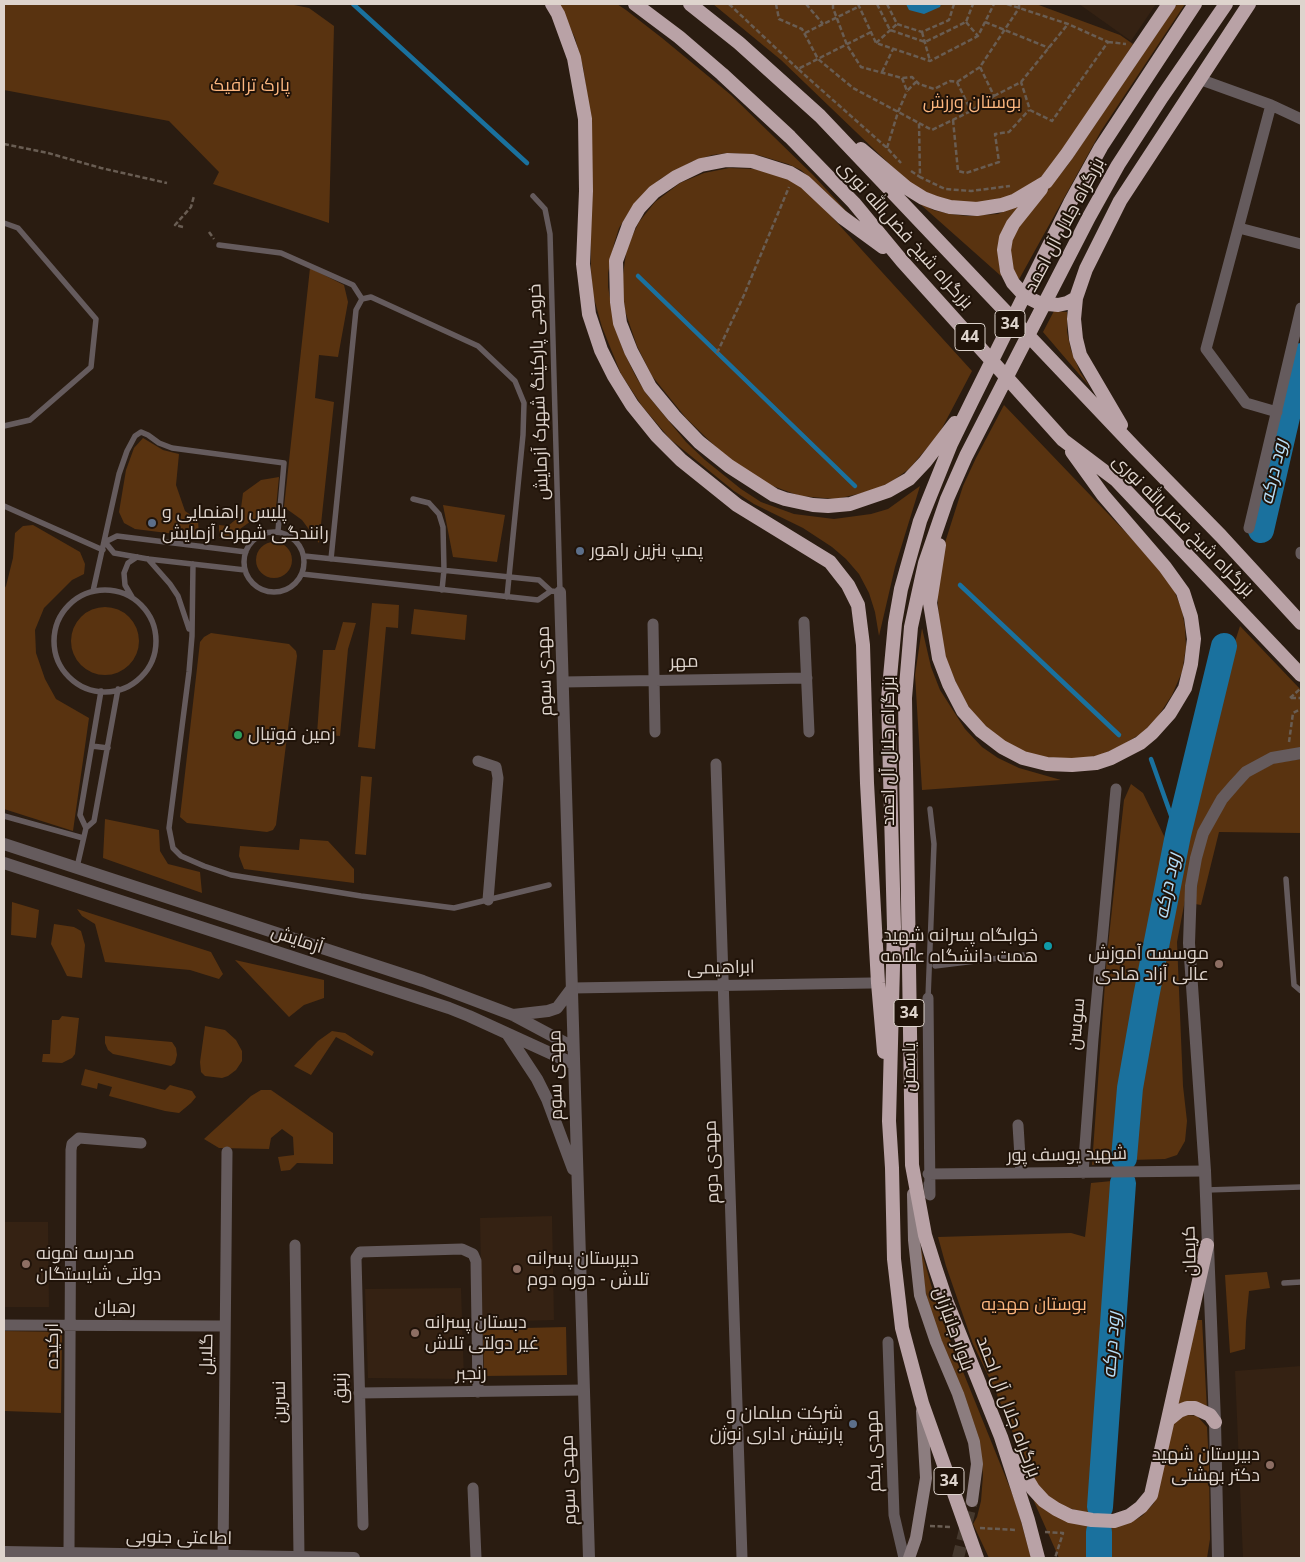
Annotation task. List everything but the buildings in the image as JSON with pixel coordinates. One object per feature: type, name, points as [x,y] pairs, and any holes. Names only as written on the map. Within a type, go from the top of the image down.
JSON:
[{"type":"highway","points":[[552,4],[558,14],[574,58],[585,119],[586,191],[583,264],[589,314],[601,350],[614,376],[632,405],[657,436],[681,460],[737,505],[830,562],[848,585],[858,605],[864,645],[867,783],[878,983],[890,1121]]},
{"type":"highway","name":"بزرگراه شیخ فضل‌الله نوری","points":[[635,4],[679,37],[790,137],[854,204],[902,261],[1063,440],[1116,480],[1301,675]]},
{"type":"highway","name":"بزرگراه شیخ فضل‌الله نوری","points":[[690,4],[739,43],[820,116],[1221,536],[1301,623]]},
{"type":"highway","points":[[1076,298],[1058,305],[1039,304],[1025,296],[1013,283],[1006,265],[1004,250],[1006,238],[1013,224],[1073,146],[1170,4]]},
{"type":"highway","name":"بزرگراه جلال آل احمد","points":[[977,1558],[922,1404],[902,1328],[897,1292],[894,1259],[890,1121],[894,927],[888,740],[890,661],[901,589],[910,553],[920,521],[951,444],[1070,203],[1101,147],[1195,4]]},
{"type":"highway","name":"بزرگراه جلال آل احمد","points":[[1038,1558],[1002,1437],[946,1300],[935,1267],[925,1235],[912,1165],[905,698],[911,627],[925,563],[947,499],[966,456],[1089,217],[1118,166],[1162,97],[1226,4]]},
{"type":"highway","points":[[1136,449],[1080,355],[1074,319],[1076,298],[1086,269],[1120,201],[1249,4]]},
{"type":"highway","points":[[820,116],[907,188],[936,204],[977,209],[1002,205],[1046,182]]},
{"type":"highway","points":[[902,261],[842,217],[805,182],[781,170],[752,161],[738,160],[701,165],[676,177],[654,192],[639,208],[629,225],[616,261],[617,302],[620,323],[631,351],[650,387],[674,416],[700,442],[729,466],[774,495],[813,506],[850,504],[880,495],[909,480],[972,401]]},
{"type":"highway","points":[[966,456],[940,541],[933,574],[930,603],[939,658],[949,684],[963,711],[981,731],[1002,747],[1023,758],[1047,764],[1072,766],[1096,763],[1111,758],[1140,743],[1170,713],[1185,688],[1194,640],[1191,617],[1183,592],[1165,566],[1103,495],[1063,440]]},
{"type":"highway","points":[[1002,1437],[1033,1489],[1044,1501],[1056,1509],[1070,1516],[1114,1521],[1129,1516],[1141,1507],[1150,1495],[1207,1244]]},
{"type":"highway","points":[[1168,1420],[1179,1411],[1195,1408],[1210,1415],[1215,1422]]},
{"type":"main road","name":"بلوار جانبازان","points":[[912,1165],[914,1240],[918,1285],[924,1308],[958,1394],[974,1442],[977,1464],[972,1501]]},
{"type":"main road","points":[[909,1558],[916,1538],[926,1478],[922,1404]]},
{"type":"street","points":[[1199,79],[1271,105],[1301,119]]},
{"type":"street","points":[[1271,105],[1206,350],[1246,403],[1276,412]]},
{"type":"street","points":[[1238,228],[1301,244]]},
{"type":"street","points":[[1249,528],[1301,308]]},
{"type":"street","name":"مهدی سوم","points":[[555,591],[563,682],[576,1177],[589,1558]]},
{"type":"street","points":[[804,622],[809,732]]},
{"type":"street","points":[[653,624],[655,732]]},
{"type":"street","name":"مهر","points":[[563,682],[807,678]]},
{"type":"street","name":"کریمان","points":[[1218,1558],[1206,1190],[1189,943],[1191,886],[1203,833],[1222,799],[1246,772],[1272,758],[1301,753]]},
{"type":"street","points":[[478,761],[496,767],[498,778],[488,900]]},
{"type":"street","name":"مهدی دوم","points":[[716,764],[742,1558]]},
{"type":"street","name":"سوسن","points":[[1083,1173],[1093,1039],[1116,789]]},
{"type":"street","name":"آزمایش","points":[[4,844],[423,981],[513,1015],[573,1047]]},
{"type":"street","name":"آزمایش","points":[[4,863],[448,1008],[574,1064]]},
{"type":"street","points":[[70,885],[77,867]]},
{"type":"street","name":"ابراهیمی","points":[[572,988],[872,983]]},
{"type":"street","points":[[513,1015],[548,1011],[557,1008],[572,988]]},
{"type":"street","name":"یاسمن","points":[[928,998],[929,1179]]},
{"type":"street","points":[[506,1033],[537,1079],[547,1099],[576,1177]]},
{"type":"street","points":[[1018,1125],[1021,1173]]},
{"type":"street","name":"ارکیده","points":[[69,1553],[71,1150],[75,1141],[83,1138],[141,1144]]},
{"type":"street","name":"گلایل","points":[[223,1556],[227,1152]]},
{"type":"street","name":"شهید یوسف پور","points":[[929,1179],[1021,1173],[1205,1171]]},
{"type":"street","name":"نسرین","points":[[295,1245],[299,1557]]},
{"type":"street","name":"زنبق","points":[[363,1525],[356,1258],[360,1252],[462,1248],[473,1254],[476,1261],[478,1392]]},
{"type":"street","name":"رهبان","points":[[4,1325],[225,1326]]},
{"type":"street","name":"مهدی یکم","points":[[888,1342],[894,1515],[904,1558]]},
{"type":"street","name":"رنجبر","points":[[359,1393],[584,1390]]},
{"type":"street","points":[[473,1488],[476,1558]]},
{"type":"street","name":"اطاعتی جنوبی","points":[[4,1552],[55,1556],[69,1553],[199,1557],[354,1558]]},
{"type":"lane","name":"خروجی پارکینگ شهرک آزمایش","points":[[533,196],[545,209],[550,234],[555,591]]},
{"type":"lane","points":[[4,223],[18,228],[96,318],[91,367],[30,420],[4,426]]},
{"type":"lane","points":[[219,245],[281,253],[353,285],[362,299]]},
{"type":"lane","points":[[331,559],[356,310],[362,299],[371,297],[478,346],[515,381],[524,403],[523,436],[507,597]]},
{"type":"lane","points":[[94,591],[119,474],[127,451],[135,436],[140,432],[172,448],[284,463],[278,531]]},
{"type":"lane","points":[[412,500],[429,503],[439,514],[443,527],[444,570],[442,590]]},
{"type":"lane","points":[[4,506],[103,550]]},
{"type":"lane","points":[[268,531],[278,531],[288,534],[297,540],[304,556],[304,565],[299,580],[291,587],[282,591],[271,592],[262,590],[254,584],[245,570],[244,558],[252,541],[259,535],[268,531]]},
{"type":"lane","points":[[105,542],[117,536],[246,552]]},
{"type":"lane","points":[[105,542],[114,553],[148,559],[245,570]]},
{"type":"lane","points":[[302,574],[538,600],[555,591],[539,580],[304,556]]},
{"type":"lane","points":[[134,599],[125,586],[124,573],[128,563],[138,557]]},
{"type":"lane","points":[[148,559],[178,596],[192,636]]},
{"type":"lane","points":[[193,564],[192,636],[189,672],[169,828],[173,848],[181,856],[231,875],[361,896],[454,908],[549,885]]},
{"type":"lane","points":[[110,590],[126,594],[134,599],[140,603],[150,616],[155,632],[155,648],[150,664],[140,678],[127,687],[111,692],[94,691],[78,684],[65,673],[57,658],[54,641],[57,624],[65,609],[78,598],[94,591],[110,590]]},
{"type":"lane","points":[[77,867],[86,828],[94,821],[118,690]]},
{"type":"lane","points":[[86,828],[80,814],[101,691]]},
{"type":"lane","points":[[92,746],[108,748]]},
{"type":"lane","name":"یاسمن","points":[[928,998],[934,844],[930,808]]},
{"type":"lane","points":[[4,816],[83,838]]},
{"type":"lane","points":[[1286,879],[1294,985],[1301,991]]},
{"type":"lane","points":[[935,966],[1024,955]]},
{"type":"lane","points":[[1206,1190],[1301,1187]]},
{"type":"lane","points":[[1284,1283],[1301,1282]]},
{"type":"path","points":[[729,4],[798,69],[887,148],[904,167],[945,189],[971,191],[1013,186]]},
{"type":"path","points":[[776,4],[779,19],[802,29],[818,59],[853,88],[932,130],[971,111],[1021,82],[1068,24]]},
{"type":"path","points":[[806,4],[823,24]]},
{"type":"path","points":[[833,4],[847,45],[861,67],[902,78],[912,77],[916,82],[934,89],[950,81],[957,82],[980,67],[1019,6]]},
{"type":"path","points":[[877,4],[890,30],[925,42],[966,22],[973,4]]},
{"type":"path","points":[[887,4],[898,24],[922,32],[949,20],[954,4]]},
{"type":"path","points":[[804,32],[859,5],[876,43],[930,61],[978,36],[994,4]]},
{"type":"path","points":[[1007,4],[1019,6],[1068,24],[1108,42],[1130,44],[1124,52]]},
{"type":"path","points":[[966,22],[978,36]]},
{"type":"path","points":[[985,22],[1049,48]]},
{"type":"path","points":[[876,43],[898,24]]},
{"type":"path","points":[[798,69],[871,32]]},
{"type":"path","points":[[922,32],[930,61]]},
{"type":"path","points":[[1021,82],[1030,110],[1052,121],[1108,42]]},
{"type":"path","points":[[882,72],[893,49]]},
{"type":"path","points":[[980,67],[994,96]]},
{"type":"path","points":[[902,78],[907,91]]},
{"type":"path","points":[[887,148],[898,112],[907,91],[916,82]]},
{"type":"path","points":[[957,82],[971,111]]},
{"type":"path","points":[[953,120],[958,171],[966,172],[999,162],[995,134],[1009,132],[1030,110]]},
{"type":"path","points":[[919,123],[920,177]]},
{"type":"path","points":[[4,144],[167,183]]},
{"type":"path","points":[[716,353],[744,295],[792,181]]},
{"type":"path","points":[[183,227],[175,225],[191,208],[194,196]]},
{"type":"path","points":[[1301,688],[1290,698],[1301,698]]},
{"type":"path","points":[[1288,754],[1294,713],[1301,709]]},
{"type":"path","points":[[921,1525],[959,1527]]},
{"type":"path","points":[[978,1528],[1026,1531]]},
{"type":"path","points":[[1044,1532],[1063,1533],[1055,1558]]},
{"type":"shaded area","points":[[1079,4],[1156,4],[1131,41]]},
{"type":"shaded area","name":"دبیرستان پسرانه تلاش - دوره دوم","points":[[552,1216],[554,1320],[482,1322],[480,1218]]},
{"type":"shaded area","name":"مدرسه نمونه دولتی شایستگان","points":[[4,1222],[48,1222],[49,1307],[4,1307]]},
{"type":"shaded area","name":"دبستان پسرانه غیر دولتی تلاش","points":[[461,1288],[464,1379],[368,1378],[365,1289]]},
{"type":"shaded area","name":"دبیرستان شهید دکتر بهشتی","points":[[1301,1366],[1301,1558],[1243,1558],[1235,1371]]},
{"type":"green space","name":"پارک ترافیک","points":[[4,4],[289,4],[309,8],[334,26],[329,223],[213,184],[219,172],[169,121],[4,90]]},
{"type":"green space","points":[[559,4],[617,4],[626,10],[731,95],[813,175],[849,214],[801,170],[788,164],[758,155],[728,153],[712,155],[691,162],[660,179],[632,207],[619,228],[614,244],[608,273],[608,287],[615,327],[623,350],[645,392],[686,442],[741,489],[761,502],[794,514],[834,519],[871,514],[888,509],[920,486],[895,567],[879,636],[875,612],[869,593],[859,574],[846,559],[832,547],[803,528],[754,504],[734,491],[670,439],[642,406],[621,374],[602,327],[593,295],[591,270],[590,114],[583,67],[575,38]]},
{"type":"green space","name":"بوستان ورزش","points":[[713,4],[1036,4],[1120,35],[1133,44],[1072,138],[1042,176],[1029,188],[999,201],[956,204],[918,189],[905,179],[781,60]]},
{"type":"green space","points":[[1177,4],[1185,4],[1101,131],[1017,283],[1008,264],[1014,231],[1067,166]]},
{"type":"green space","points":[[729,168],[755,169],[782,176],[798,184],[821,205],[972,371],[939,434],[909,469],[891,482],[871,491],[836,499],[800,496],[770,485],[748,472],[719,450],[686,418],[652,376],[637,346],[625,311],[622,281],[627,247],[639,222],[655,202],[680,183],[704,173]]},
{"type":"green space","points":[[911,196],[933,210],[967,216],[998,214],[1028,201],[999,264],[1001,276]]},
{"type":"green space","points":[[310,268],[344,285],[348,302],[338,357],[319,355],[315,398],[334,402],[319,543],[302,520],[284,507]]},
{"type":"green space","points":[[1054,311],[1067,312],[1067,332],[1071,350],[1080,372],[1090,387],[1043,332]]},
{"type":"green space","points":[[1004,405],[1136,543],[1174,590],[1182,610],[1186,647],[1182,672],[1172,695],[1157,718],[1142,733],[1119,747],[1100,755],[1079,759],[1043,757],[1023,752],[1006,743],[977,719],[963,698],[945,658],[939,620],[937,590],[943,549],[963,486]]},
{"type":"green space","points":[[143,438],[163,450],[179,454],[176,485],[185,511],[198,520],[199,537],[135,529],[124,523],[119,512],[126,470],[134,448]]},
{"type":"green space","points":[[279,477],[275,518],[266,517],[251,521],[240,529],[233,538],[219,538],[219,525],[228,526],[240,516],[243,493],[261,480]]},
{"type":"green space","points":[[443,505],[505,515],[497,562],[453,557]]},
{"type":"green space","points":[[33,525],[80,552],[85,564],[84,574],[72,580],[44,608],[35,630],[36,653],[45,679],[56,699],[89,718],[73,831],[4,809],[4,589],[13,558],[15,533],[23,526]]},
{"type":"green space","points":[[274,542],[281,543],[287,547],[291,553],[291,567],[287,573],[281,577],[274,578],[267,577],[261,573],[257,567],[256,560],[257,553],[261,547],[267,543]]},
{"type":"green space","points":[[372,603],[399,605],[398,628],[386,627],[375,749],[358,747]]},
{"type":"green space","points":[[105,607],[118,609],[129,617],[137,628],[139,641],[137,654],[129,665],[118,673],[105,675],[92,673],[81,665],[73,654],[71,641],[73,628],[81,617],[92,609]]},
{"type":"green space","points":[[414,609],[467,615],[465,640],[411,634]]},
{"type":"green space","points":[[343,622],[356,623],[348,649],[340,736],[317,734],[323,650],[335,650]]},
{"type":"green space","points":[[1240,626],[1301,690],[1301,750],[1227,787],[1189,879],[1177,942],[1183,1086],[1187,1121],[1185,1141],[1177,1155],[1165,1159],[1131,1160],[1134,1111],[1170,909],[1199,783]]},
{"type":"green space","points":[[922,628],[931,667],[940,690],[965,729],[982,747],[998,758],[1019,768],[1061,780],[922,790],[915,675]]},
{"type":"green space","name":"زمین فوتبال","points":[[211,633],[289,644],[296,651],[297,656],[276,825],[273,830],[267,832],[187,823],[180,817],[200,642]]},
{"type":"green space","points":[[1301,759],[1301,833],[1219,832],[1201,905],[1195,904],[1200,860],[1205,841],[1225,803],[1249,776],[1274,763]]},
{"type":"green space","points":[[361,776],[372,777],[366,855],[355,854]]},
{"type":"green space","points":[[1131,784],[1143,793],[1167,842],[1154,919],[1142,967],[1121,1090],[1114,1162],[1092,1165],[1107,955],[1124,800]]},
{"type":"green space","points":[[105,819],[159,830],[160,851],[168,864],[200,872],[202,893],[103,858]]},
{"type":"green space","points":[[300,839],[328,841],[354,869],[354,883],[244,869],[239,856],[240,846],[299,850]]},
{"type":"green space","points":[[12,902],[39,910],[36,938],[11,935]]},
{"type":"green space","points":[[77,909],[211,952],[223,974],[219,979],[190,970],[105,962],[95,924],[82,916]]},
{"type":"green space","points":[[54,924],[74,927],[81,931],[85,945],[82,978],[67,976],[51,944]]},
{"type":"green space","points":[[235,960],[324,980],[324,998],[304,1005],[289,1017]]},
{"type":"green space","points":[[62,1016],[79,1018],[75,1054],[72,1058],[62,1063],[42,1062],[43,1054],[50,1054],[52,1020],[59,1020]]},
{"type":"green space","points":[[205,1026],[225,1030],[236,1040],[242,1051],[242,1061],[236,1070],[228,1076],[222,1078],[205,1076],[201,1072],[200,1062]]},
{"type":"green space","points":[[332,1031],[345,1033],[374,1052],[372,1056],[336,1037],[311,1075],[294,1066],[318,1041]]},
{"type":"green space","points":[[105,1036],[172,1042],[176,1048],[177,1055],[175,1063],[171,1066],[113,1054],[108,1050]]},
{"type":"green space","points":[[85,1069],[165,1090],[170,1085],[192,1091],[196,1097],[179,1113],[165,1111],[109,1096],[112,1087],[98,1083],[97,1089],[81,1085]]},
{"type":"green space","points":[[261,1090],[271,1090],[333,1133],[333,1164],[297,1163],[290,1170],[281,1171],[278,1157],[294,1155],[293,1137],[282,1129],[271,1138],[269,1149],[219,1148],[204,1139],[251,1096]]},
{"type":"green space","name":"بوستان مهدیه","points":[[1112,1181],[1091,1514],[1061,1506],[1052,1501],[1032,1479],[995,1390],[973,1344],[938,1237],[1071,1233],[1085,1237],[1091,1183]]},
{"type":"green space","points":[[919,1242],[932,1288],[951,1342],[1016,1503],[1031,1558],[989,1558],[973,1524],[981,1501],[983,1475],[980,1444],[932,1318],[925,1289]]},
{"type":"green space","points":[[1267,1272],[1270,1288],[1249,1291],[1245,1349],[1230,1353],[1225,1275]]},
{"type":"green space","points":[[1197,1320],[1202,1320],[1207,1409],[1188,1403],[1177,1404]]},
{"type":"green space","points":[[566,1327],[567,1375],[484,1376],[483,1329]]},
{"type":"green space","points":[[4,1331],[62,1332],[61,1413],[4,1411]]},
{"type":"green space","points":[[1180,1416],[1197,1416],[1207,1427],[1210,1539],[1207,1558],[1108,1558],[1109,1527],[1131,1522],[1142,1516],[1154,1503],[1173,1422]]},
{"type":"green space","points":[[1029,1490],[1096,1526],[1094,1558],[1059,1558]]},
{"type":"water","points":[[906,4],[941,4],[940,7],[924,14],[909,10]]},
{"type":"waterway","points":[[353,4],[527,163]]},
{"type":"waterway","points":[[638,276],[855,486]]},
{"type":"waterway","name":"رود درکه","points":[[1261,530],[1301,356]]},
{"type":"waterway","points":[[960,585],[1119,735]]},
{"type":"waterway","name":"رود درکه","points":[[1124,1158],[1130,1088],[1146,997],[1178,835],[1224,646]]},
{"type":"waterway","points":[[1151,759],[1178,835]]},
{"type":"waterway","name":"رود درکه","points":[[1100,1507],[1123,1183]]},
{"type":"waterway","name":"رود درکه","points":[[1099,1532],[1099,1558]]},
{"type":"tunnel","points":[[958,1558],[972,1501]]},
{"type":"place","name":"پلیس راهنمایی و رانندگی شهرک آزمایش","points":[[152,523]]},
{"type":"place","name":"پمپ بنزین راهور","points":[[580,551]]},
{"type":"place","name":"زمین فوتبال","points":[[238,735]]},
{"type":"place","name":"خوابگاه پسرانه شهید همت دانشگاه علامه","points":[[1048,946]]},
{"type":"place","name":"موسسه آموزش عالی آزاد هادی","points":[[1219,964]]},
{"type":"place","name":"مدرسه نمونه دولتی شایستگان","points":[[26,1264]]},
{"type":"place","name":"دبیرستان پسرانه تلاش - دوره دوم","points":[[517,1269]]},
{"type":"place","name":"دبستان پسرانه غیر دولتی تلاش","points":[[415,1333]]},
{"type":"place","name":"شرکت مبلمان و پارتیشن اداری نوژن","points":[[853,1424]]},
{"type":"place","name":"دبیرستان شهید دکتر بهشتی","points":[[1270,1465]]}]
